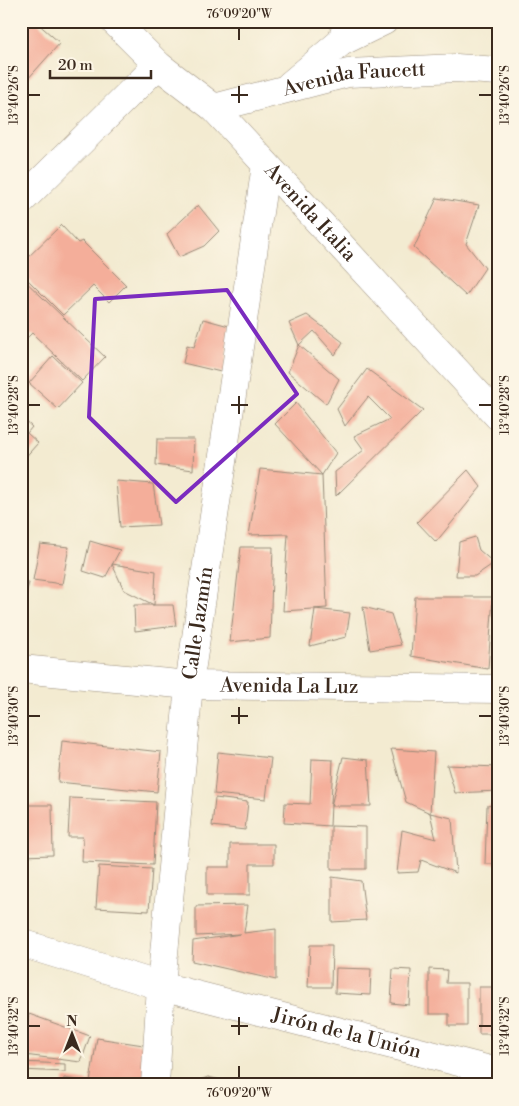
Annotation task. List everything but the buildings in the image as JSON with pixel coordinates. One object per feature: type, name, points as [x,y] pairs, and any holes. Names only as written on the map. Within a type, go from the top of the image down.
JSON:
[{"type":"street","name":"Avenida Italia","points":[[114,21],[158,65],[214,108],[498,416]]},
{"type":"street","points":[[286,89],[345,31],[384,21]]},
{"type":"street","points":[[21,201],[158,65]]},
{"type":"street","name":"Avenida Faucett","points":[[214,108],[348,73],[456,68],[498,71]]},
{"type":"street","name":"Calle Jazmín","points":[[155,1085],[161,986],[189,685],[266,164]]},
{"type":"street","name":"Avenida La Luz","points":[[21,669],[189,685],[498,689]]},
{"type":"street","name":"Jirón de la Unión","points":[[21,943],[161,986],[498,1072]]},
{"type":"highlighted area","points":[[227,290],[297,394],[176,502],[89,417],[95,299]]}]
